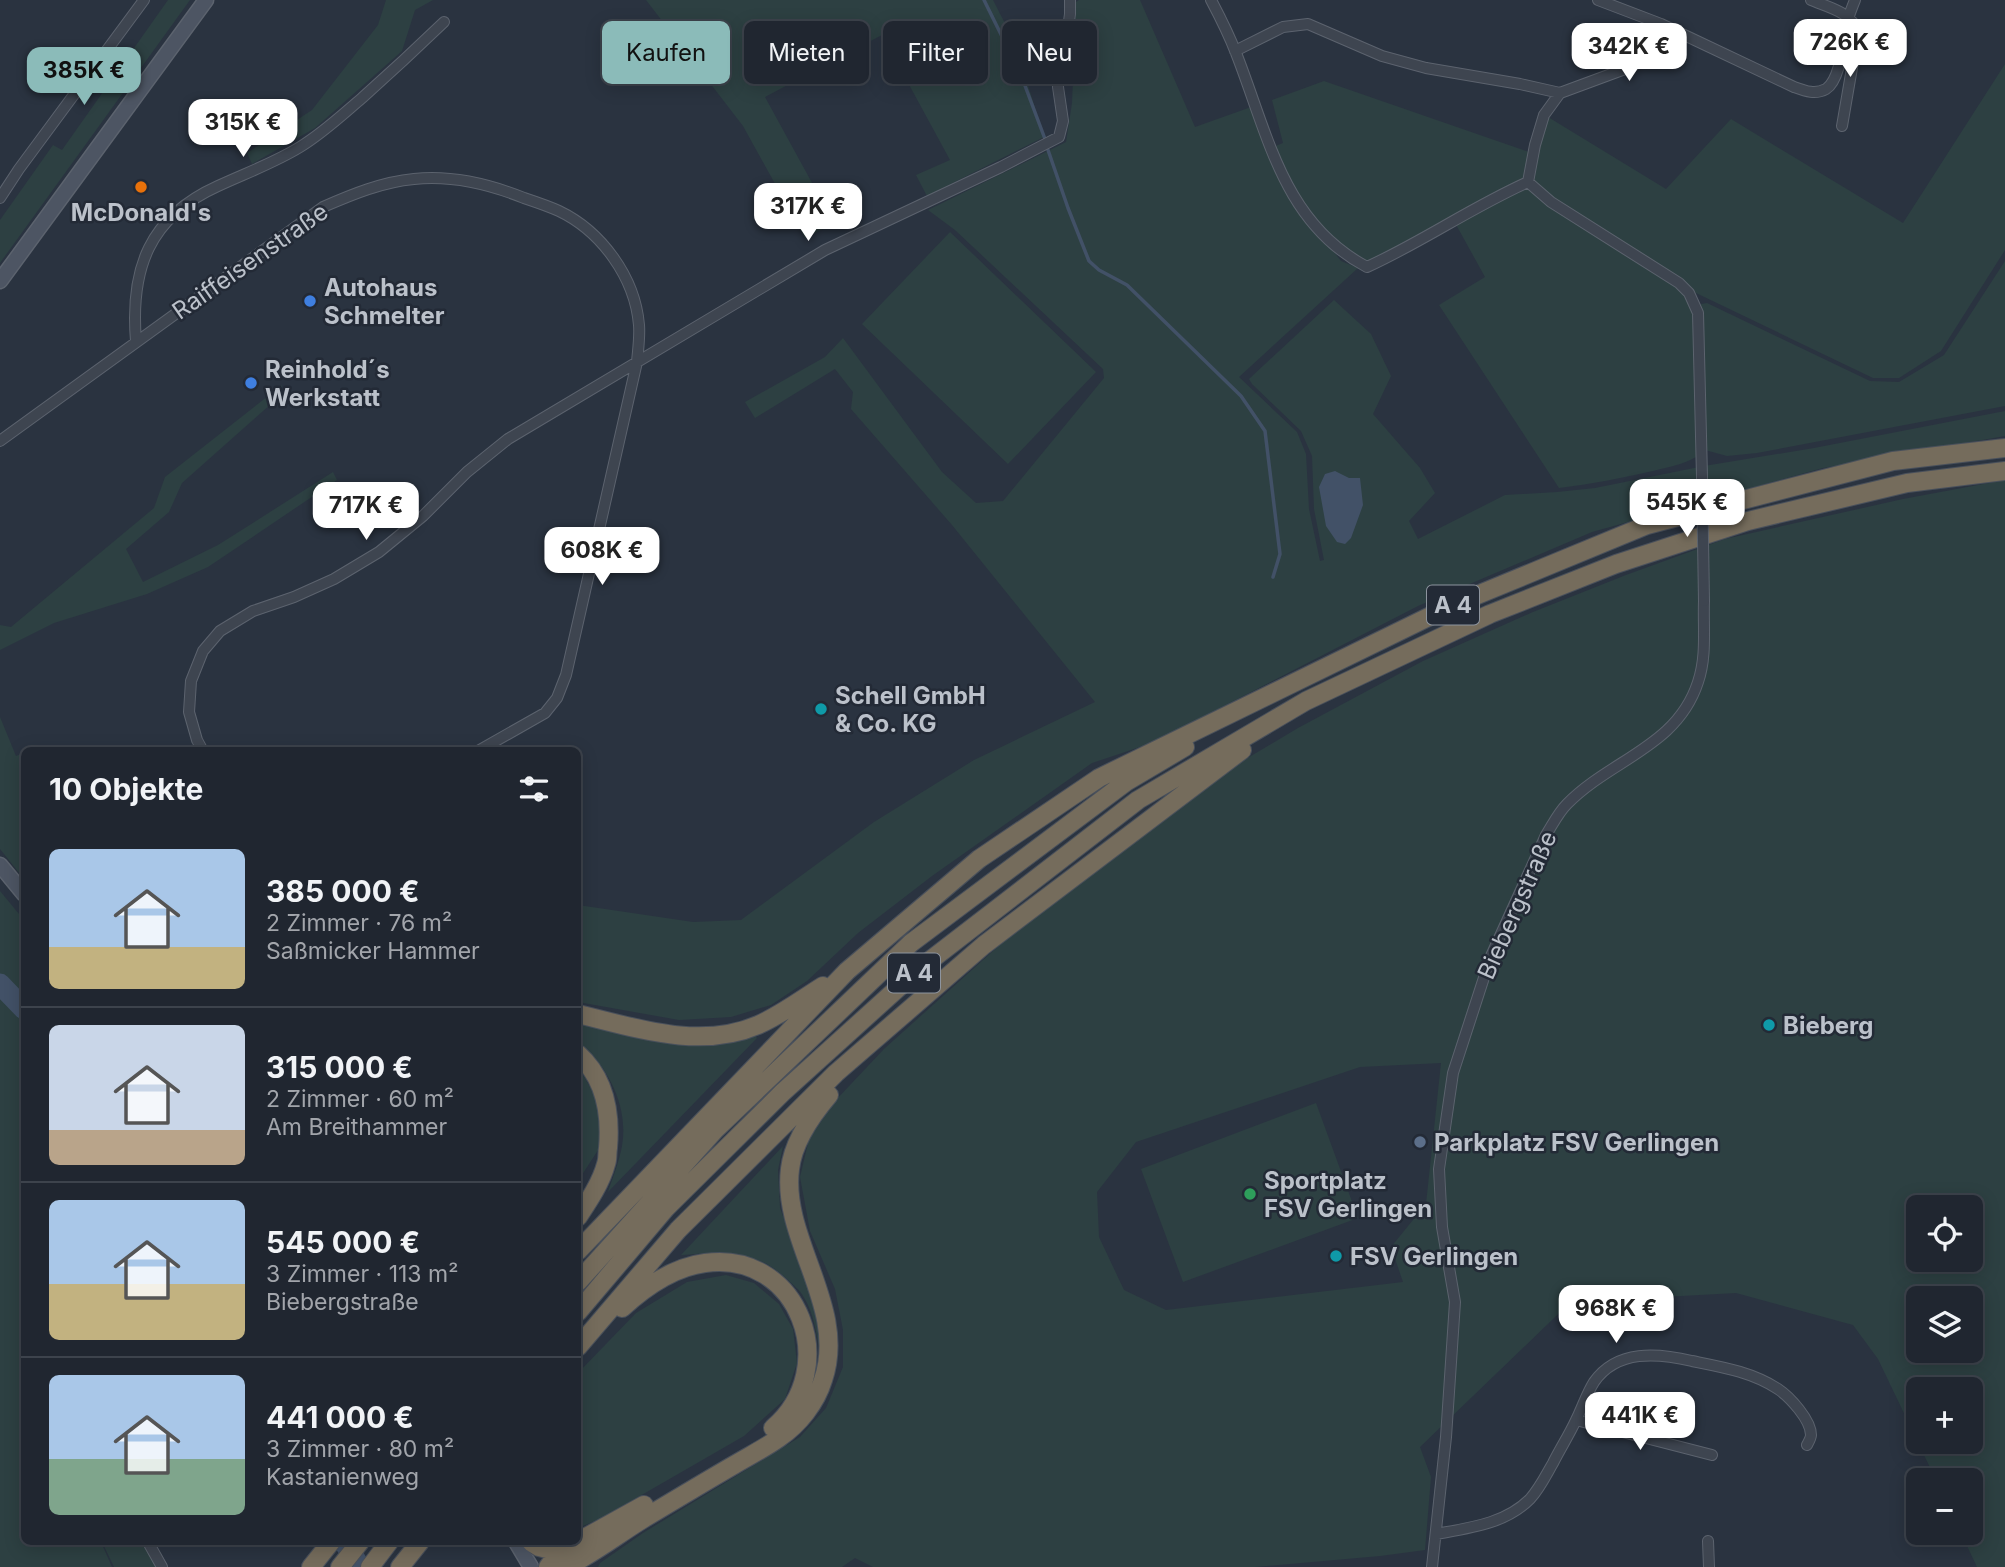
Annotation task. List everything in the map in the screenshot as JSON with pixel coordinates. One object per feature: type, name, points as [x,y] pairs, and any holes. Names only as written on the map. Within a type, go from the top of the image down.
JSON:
[{"type":"highway","name":"A 4","points":[[581,1279],[715,1130],[911,943],[1126,782],[1265,698],[1453,605],[1647,525],[1893,461],[2005,448]]},
{"type":"highway","name":"A 4","points":[[581,1308],[666,1208],[783,1092],[919,969],[1138,800],[1306,701],[1490,614],[1616,564],[1748,521],[1907,482],[2005,471]]},
{"type":"highway","points":[[581,1248],[847,971],[979,859],[1100,778],[1190,732],[1265,698]]},
{"type":"highway","points":[[581,1343],[678,1230],[836,1073],[984,945],[1306,701]]},
{"type":"highway","points":[[581,1015],[691,1037],[723,1036],[758,1025],[847,971]]},
{"type":"highway","points":[[567,1563],[780,1437],[807,1411],[816,1396],[824,1379],[828,1359],[827,1322],[790,1195],[790,1168],[798,1144],[814,1112],[887,1029]]},
{"type":"highway","points":[[581,1057],[601,1085],[610,1127],[606,1165],[581,1213]]},
{"type":"highway","points":[[567,1563],[753,1444],[788,1414],[805,1380],[808,1364],[806,1335],[789,1298],[761,1273],[725,1263],[688,1267],[653,1283],[581,1344]]},
{"type":"highway","points":[[311,1567],[329,1545]]},
{"type":"highway","points":[[340,1567],[358,1545]]},
{"type":"highway","points":[[370,1567],[387,1545]]},
{"type":"highway","points":[[400,1567],[418,1545]]},
{"type":"highway","points":[[536,1545],[567,1563]]},
{"type":"main road","points":[[0,281],[206,0]]},
{"type":"main road","points":[[0,865],[21,890]]},
{"type":"main road","points":[[518,1545],[531,1567]]},
{"type":"street","points":[[0,198],[145,0]]},
{"type":"street","points":[[201,747],[189,712],[191,681],[203,651],[220,631],[253,611],[334,579],[379,552],[424,516],[467,472],[508,439],[825,250],[1059,137],[1063,121],[1058,87],[1059,67],[1066,43],[1070,0]]},
{"type":"street","points":[[1211,0],[1236,51],[1285,183],[1303,211],[1342,253],[1367,267],[1402,251],[1450,222],[1528,182],[1535,145],[1545,115],[1560,93]]},
{"type":"street","points":[[1598,0],[1661,24],[1810,92],[1824,90],[1832,83],[1849,16],[1856,0]]},
{"type":"street","points":[[1811,0],[1849,16],[1858,33],[1842,126]]},
{"type":"street","points":[[136,341],[134,312],[137,282],[147,251],[162,227],[182,206],[217,186],[265,167],[301,147],[335,122],[444,22]]},
{"type":"street","points":[[1236,51],[1283,27],[1308,24],[1382,56],[1426,68],[1560,93],[1641,60],[1661,24]]},
{"type":"street","name":"Raiffeisenstraße","points":[[0,441],[323,207],[365,188],[415,179],[452,178],[495,187],[560,211],[588,230],[606,248],[624,275],[634,300],[639,325],[637,362],[566,675],[557,698],[545,713],[485,747]]},
{"type":"street","name":"Biebergstraße","points":[[1432,1567],[1446,1437],[1455,1302],[1442,1227],[1439,1169],[1453,1073],[1491,956],[1546,835],[1569,803],[1655,741],[1682,715],[1698,681],[1703,661],[1698,313],[1689,293],[1679,283],[1592,230],[1551,202],[1528,182]]},
{"type":"street","points":[[1436,1534],[1486,1524],[1519,1508],[1539,1488],[1595,1381],[1608,1367],[1622,1359],[1638,1355],[1679,1358],[1749,1374],[1768,1383],[1788,1396],[1807,1422],[1811,1436],[1807,1445]]},
{"type":"street","points":[[1576,1420],[1712,1455]]},
{"type":"street","points":[[1708,1541],[1709,1567]]},
{"type":"street","points":[[150,1545],[162,1567]]},
{"type":"shaded area","points":[[168,0],[190,0],[0,263],[0,220],[53,145],[62,150]]},
{"type":"shaded area","points":[[386,0],[433,0],[415,10],[402,51],[315,128],[252,164],[247,153],[312,110],[378,25]]},
{"type":"shaded area","points":[[646,0],[993,0],[1004,21],[1002,84],[1028,84],[1044,137],[927,196],[916,175],[950,160],[909,84],[988,84],[988,21],[883,21],[883,37],[869,42],[869,21],[744,21],[744,84],[790,84],[765,97],[834,223],[805,238],[743,126],[711,84],[730,84],[730,21],[662,21]]},
{"type":"shaded area","points":[[1079,0],[1140,0],[1195,127],[1254,106],[1309,220],[1341,261],[1358,268],[1239,377],[1297,432],[1306,454],[1309,509],[1320,561],[1324,560],[1314,509],[1312,456],[1301,431],[1249,379],[1334,300],[1371,334],[1391,376],[1373,414],[1420,468],[1435,493],[1409,521],[1418,539],[1505,495],[1595,488],[2005,411],[2005,436],[1823,468],[1592,532],[1418,606],[1152,743],[1092,763],[932,876],[858,933],[807,981],[771,1005],[731,1017],[679,1020],[581,1003],[581,905],[693,922],[741,920],[874,822],[974,760],[1095,702],[952,525],[851,409],[853,392],[835,369],[755,418],[745,402],[825,357],[843,338],[942,472],[976,503],[1003,501],[1104,378],[1103,369],[955,230],[928,210],[1066,142],[1073,84],[1097,84],[1097,21],[1075,21],[1076,2]]},
{"type":"shaded area","points":[[2005,64],[2005,250],[1941,351],[1899,378],[1873,378],[1696,293],[1684,282],[1553,200],[1531,180],[1537,146],[1548,117],[1666,189],[1731,119],[1903,223]]},
{"type":"shaded area","points":[[1324,81],[1529,152],[1524,181],[1399,249],[1367,262],[1344,249],[1305,210],[1273,147],[1283,143],[1272,100]]},
{"type":"shaded area","points":[[1526,185],[1679,284],[1695,314],[1696,457],[1653,471],[1559,488],[1439,305],[1485,277],[1454,221]]},
{"type":"shaded area","points":[[950,232],[1096,372],[1008,464],[862,324]]},
{"type":"shaded area","points":[[2005,261],[2005,406],[1757,453],[1727,456],[1705,450],[1701,304],[1707,303],[1870,381],[1899,382],[1944,355]]},
{"type":"shaded area","points":[[282,385],[280,396],[182,483],[169,512],[126,549],[143,582],[218,545],[333,472],[337,480],[208,567],[147,594],[54,623],[0,650],[0,625],[11,627],[154,508],[165,477]]},
{"type":"shaded area","points":[[2005,480],[2005,1567],[1977,1567],[1967,1545],[1983,1545],[1983,1468],[1930,1468],[1924,1454],[1983,1454],[1983,1377],[1906,1377],[1906,1417],[1878,1359],[1853,1325],[1736,1293],[1590,1301],[1581,1292],[1420,1447],[1431,1477],[1425,1550],[1255,1567],[873,1567],[855,1558],[842,1567],[598,1567],[643,1533],[800,1437],[826,1408],[843,1367],[843,1330],[835,1289],[810,1231],[800,1177],[809,1139],[835,1101],[884,1049],[1003,942],[1224,772],[1298,728],[1423,661],[1533,612],[1725,539],[1903,499]],"holes":[[[1441,1063],[1426,1204],[1391,1247],[1403,1282],[1166,1310],[1124,1290],[1099,1237],[1097,1192],[1136,1142],[1360,1067]]]},
{"type":"shaded area","points":[[0,717],[16,756],[21,754],[21,875],[0,849]]},
{"type":"shaded area","points":[[0,891],[21,916],[21,1545],[102,1545],[112,1567],[0,1567]]},
{"type":"shaded area","points":[[581,1024],[678,1044],[712,1045],[755,1036],[757,1038],[608,1192],[622,1146],[622,1117],[614,1088],[599,1062],[581,1044]]},
{"type":"shaded area","points":[[581,1071],[597,1099],[602,1144],[581,1176]]},
{"type":"shaded area","name":"Sportplatz FSV Gerlingen","points":[[1316,1103],[1358,1218],[1183,1282],[1141,1169]]},
{"type":"shaded area","points":[[783,1146],[778,1170],[780,1208],[812,1294],[822,1333],[821,1359],[815,1326],[807,1303],[802,1294],[776,1270],[764,1263],[738,1255],[681,1255]]},
{"type":"shaded area","points":[[726,1275],[754,1283],[779,1304],[793,1329],[797,1363],[785,1399],[744,1436],[600,1519],[581,1527],[581,1370],[636,1313],[687,1282]]},
{"type":"shaded area","points":[[103,1545],[146,1545],[158,1567],[114,1567]]},
{"type":"water","points":[[1335,471],[1349,478],[1360,478],[1363,505],[1351,538],[1345,544],[1337,542],[1326,526],[1319,487],[1325,474]]},
{"type":"waterway","points":[[984,0],[1021,75],[1045,139]]},
{"type":"waterway","points":[[1048,150],[1089,261],[1099,270],[1127,285],[1241,396],[1265,431],[1280,554],[1273,577]]},
{"type":"waterway","points":[[0,984],[21,1006]]},
{"type":"waterway","points":[[346,1545],[360,1567]]},
{"type":"place","name":"McDonald's","points":[[141,187]]},
{"type":"place","name":"Autohaus Schmelter","points":[[310,301]]},
{"type":"place","name":"Reinhold´s Werkstatt","points":[[251,383]]},
{"type":"place","name":"Schell GmbH & Co. KG","points":[[821,709]]},
{"type":"place","name":"Bieberg","points":[[1769,1025]]},
{"type":"place","name":"Parkplatz FSV Gerlingen","points":[[1420,1142]]},
{"type":"place","name":"Sportplatz FSV Gerlingen","points":[[1250,1194]]},
{"type":"place","name":"FSV Gerlingen","points":[[1336,1256]]}]
